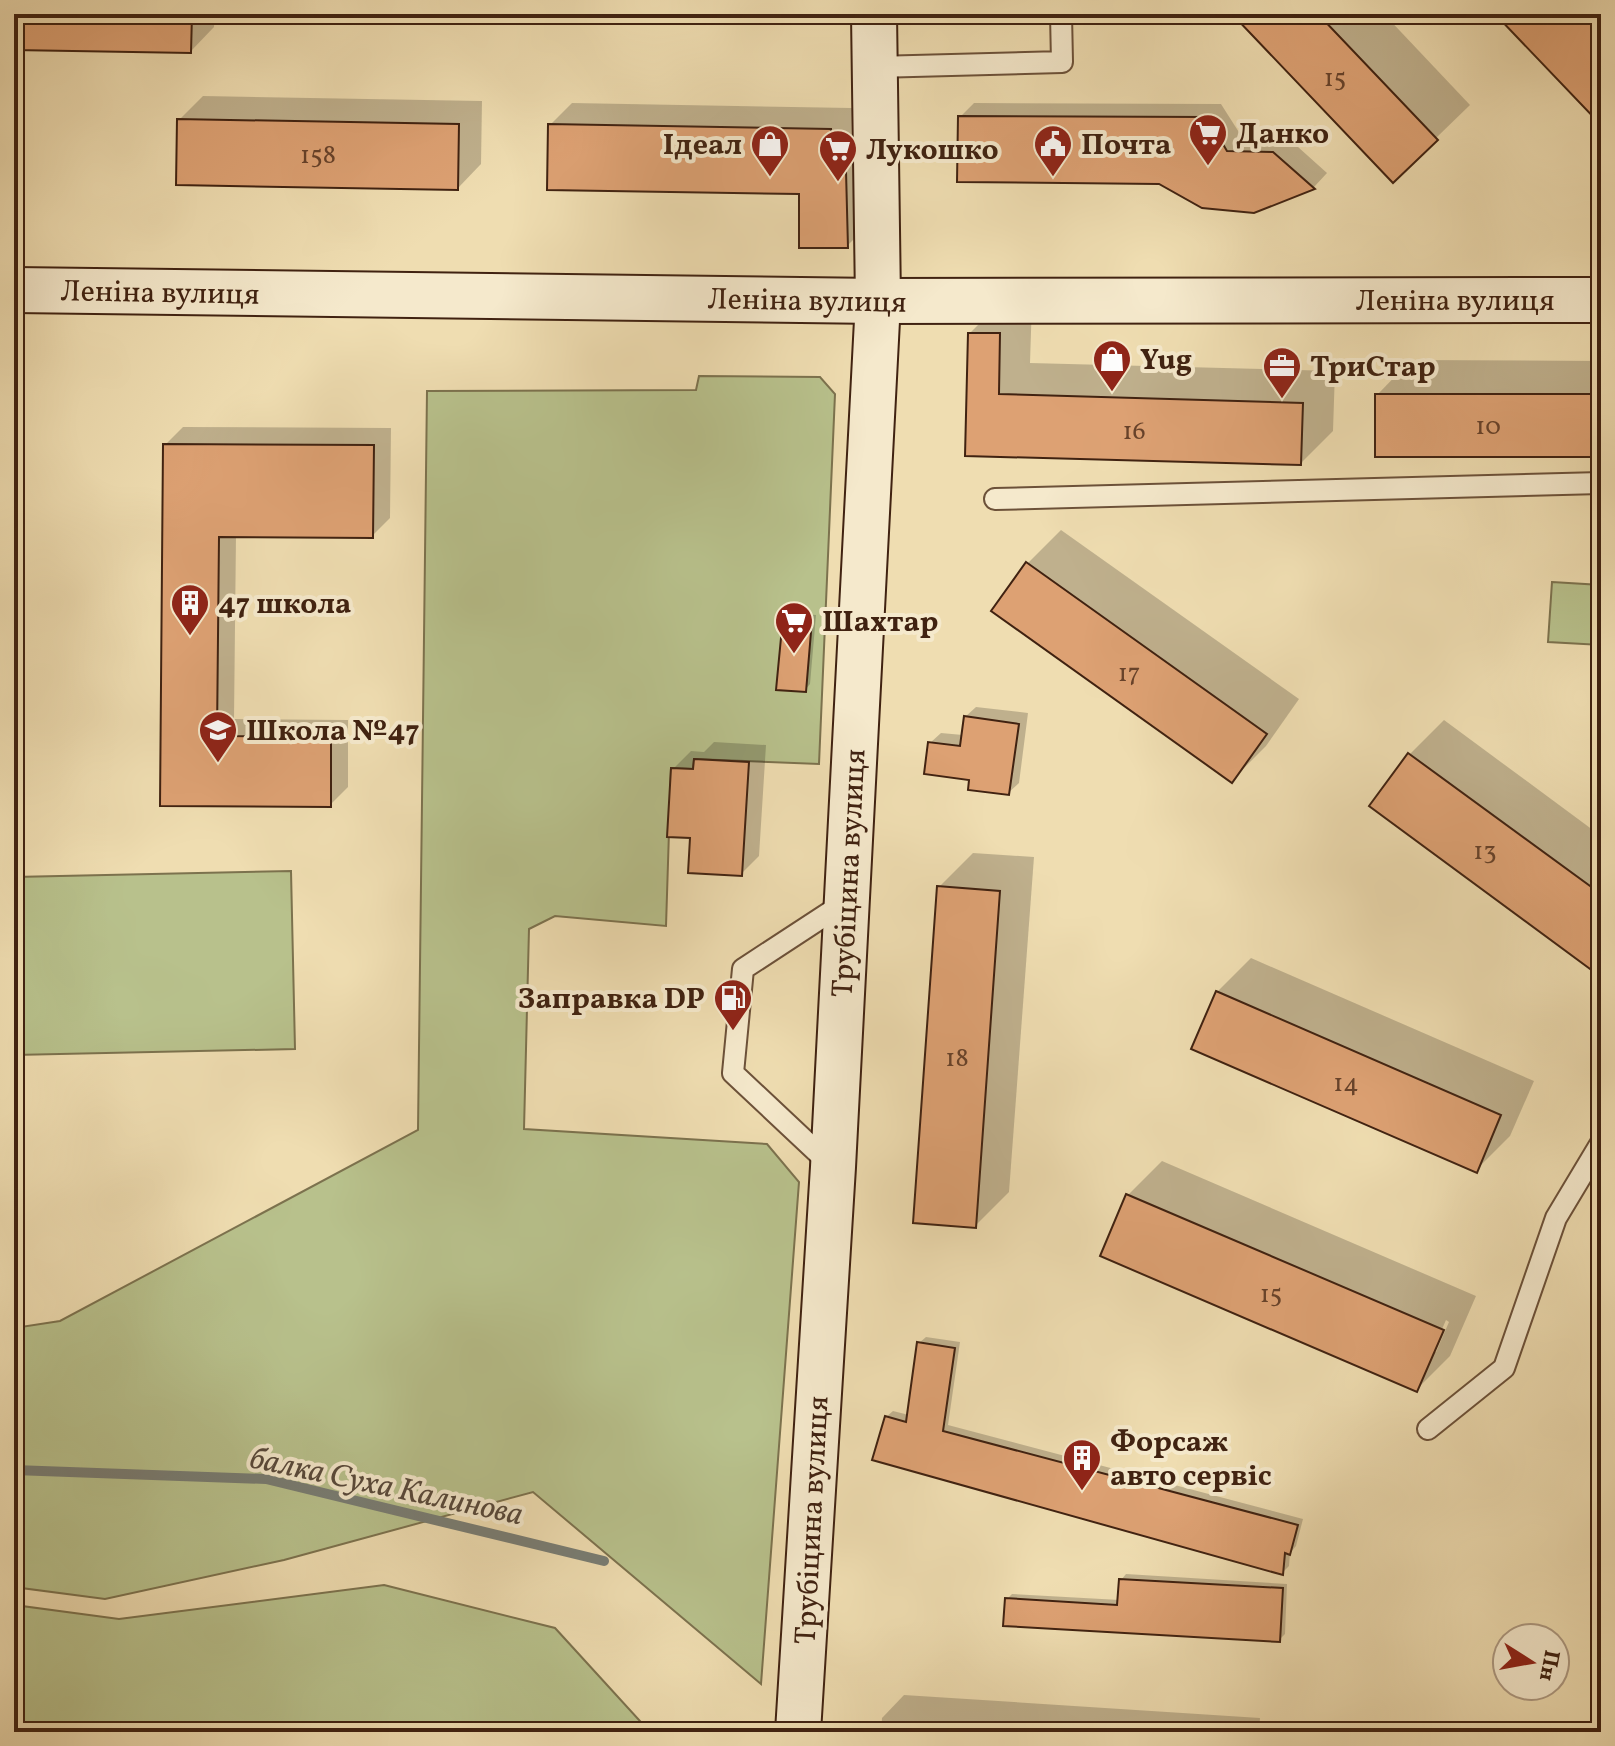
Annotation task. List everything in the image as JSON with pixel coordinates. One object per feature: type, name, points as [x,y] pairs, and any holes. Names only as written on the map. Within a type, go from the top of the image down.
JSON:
[{"type":"street","name":"Трубіцина вулиця","points":[[798,1732],[833,1167],[878,301],[874,14]]},
{"type":"street","name":"Леніна вулиця","points":[[14,290],[878,301],[1601,300]]},
{"type":"lane","points":[[875,67],[1062,62],[1061,14]]},
{"type":"lane","points":[[995,499],[1601,483]]},
{"type":"lane","points":[[833,1167],[733,1073],[743,969],[847,901]]},
{"type":"lane","points":[[1428,1429],[1504,1368],[1556,1218],[1601,1143]]},
{"type":"green space","points":[[404,14],[711,14],[405,20]]},
{"type":"green space","points":[[699,376],[820,377],[835,394],[819,764],[694,759],[693,769],[671,768],[666,926],[555,916],[529,929],[524,1129],[767,1144],[799,1182],[761,1684],[533,1492],[284,1560],[105,1599],[14,1587],[14,1328],[60,1321],[418,1130],[427,391],[696,390]]},
{"type":"green space","points":[[1552,582],[1601,585],[1601,645],[1548,642]]},
{"type":"green space","points":[[291,871],[295,1049],[14,1055],[14,877]]},
{"type":"green space","points":[[384,1585],[555,1628],[650,1732],[14,1732],[14,1605],[119,1619]]},
{"type":"building","points":[[14,14],[192,14],[191,53],[14,50]]},
{"type":"building","points":[[1232,14],[1318,14],[1438,140],[1393,183]]},
{"type":"building","points":[[1495,14],[1589,14],[1601,27],[1601,125]]},
{"type":"building","points":[[958,116],[1207,117],[1227,151],[1273,152],[1315,189],[1254,213],[1202,208],[1159,184],[957,182]]},
{"type":"building","points":[[177,119],[459,124],[458,190],[176,185]]},
{"type":"building","points":[[548,124],[831,129],[830,171],[846,171],[848,248],[799,248],[799,194],[547,190]]},
{"type":"building","points":[[968,333],[1000,333],[999,394],[1303,403],[1301,465],[965,456]]},
{"type":"building","points":[[1375,394],[1601,394],[1601,457],[1375,457]]},
{"type":"building","name":"47 школа","points":[[163,444],[374,445],[373,538],[219,537],[217,736],[331,737],[331,807],[160,806]]},
{"type":"building","points":[[1026,562],[1267,734],[1232,783],[991,611]]},
{"type":"building","name":"Шахтар","points":[[783,617],[812,620],[806,692],[776,690]]},
{"type":"building","points":[[964,716],[1019,724],[1009,795],[968,790],[969,780],[924,774],[928,742],[960,746]]},
{"type":"building","points":[[1408,753],[1601,894],[1601,977],[1369,806]]},
{"type":"building","points":[[694,759],[749,762],[742,876],[688,873],[690,838],[667,837],[671,768],[693,769]]},
{"type":"building","points":[[937,886],[1000,891],[976,1228],[913,1223]]},
{"type":"building","points":[[1216,991],[1501,1115],[1477,1173],[1191,1049]]},
{"type":"building","points":[[1126,1194],[1444,1330],[1417,1392],[1100,1256]]},
{"type":"building","name":"Форсаж авто сервіс","points":[[917,1342],[955,1348],[943,1431],[1298,1525],[1290,1555],[1285,1553],[1283,1575],[872,1460],[885,1416],[906,1422]]},
{"type":"building","points":[[1119,1579],[1283,1588],[1280,1642],[1003,1626],[1005,1598],[1117,1605]]},
{"type":"waterway","name":"балка Суха Калинова","points":[[14,1470],[266,1479],[604,1561]]},
{"type":"place","name":"Данко","points":[[1208,167]]},
{"type":"place","name":"Ідеал","points":[[770,178]]},
{"type":"place","name":"Почта","points":[[1053,178]]},
{"type":"place","name":"Лукошко","points":[[838,183]]},
{"type":"place","name":"Yug","points":[[1112,393]]},
{"type":"place","name":"ТриСтар","points":[[1282,400]]},
{"type":"place","name":"47 школа","points":[[190,637]]},
{"type":"place","name":"Шахтар","points":[[794,655]]},
{"type":"place","name":"Школа №47","points":[[218,764]]},
{"type":"place","name":"Заправка DP","points":[[733,1032]]},
{"type":"place","name":"Форсаж авто сервіс","points":[[1082,1492]]}]
